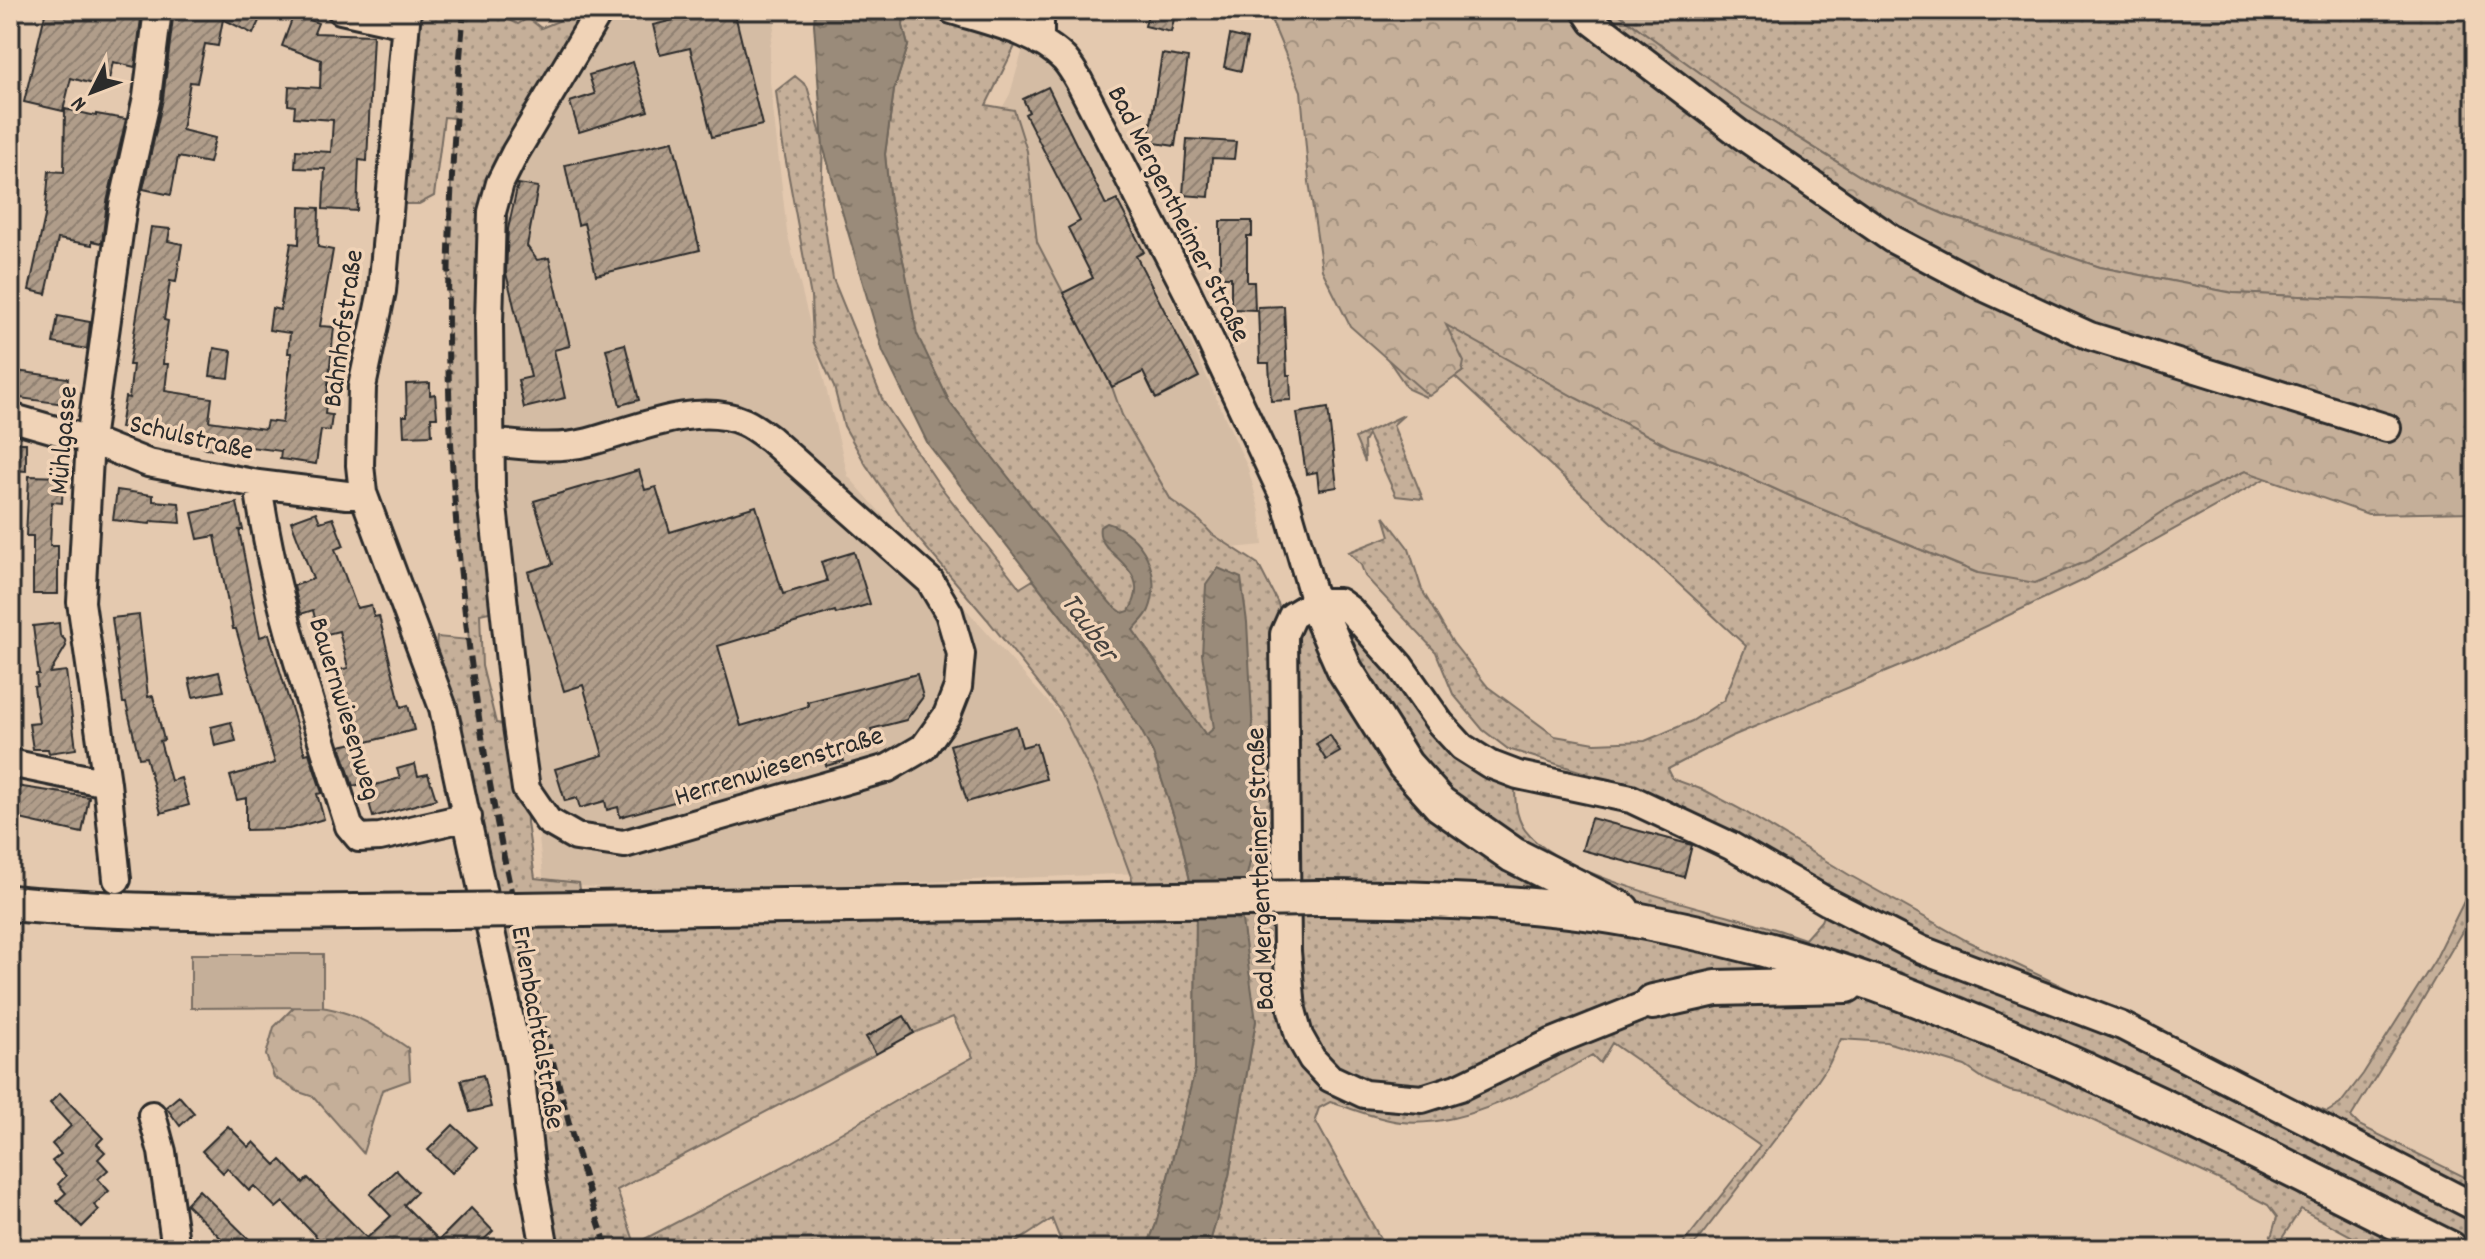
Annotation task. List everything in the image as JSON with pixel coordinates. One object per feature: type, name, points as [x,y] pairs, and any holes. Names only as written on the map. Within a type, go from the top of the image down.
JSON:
[{"type":"main road","points":[[1315,602],[1345,670],[1405,765],[1440,804],[1513,855],[1644,921]]},
{"type":"main road","points":[[10,903],[91,910],[235,914],[1402,898],[1483,903],[1644,921],[1782,955],[1880,985],[2031,1045],[2177,1113],[2450,1249]]},
{"type":"main road","points":[[1653,1002],[1716,988],[1880,985]]},
{"type":"street","name":"Mühlgasse","points":[[117,879],[107,783],[81,602],[90,440],[123,205],[147,97],[158,10]]},
{"type":"street","name":"Bahnhofstraße","points":[[341,10],[406,17],[382,291],[362,387],[360,465],[363,493],[443,708],[468,817]]},
{"type":"street","name":"Herrenwiesenstraße","points":[[491,442],[526,447],[587,442],[683,416],[703,415],[744,422],[770,439],[930,581],[949,613],[961,654],[958,687],[947,715],[924,747],[888,768],[624,844],[576,837],[548,821],[526,789],[491,488],[489,296],[492,212],[500,183],[515,153],[600,10]]},
{"type":"street","name":"Bad Mergentheimer Straße","points":[[953,10],[1003,25],[1040,42],[1063,58],[1079,81],[1187,291],[1285,499],[1315,602],[1292,616],[1284,634],[1287,951],[1295,1023],[1312,1059],[1330,1078],[1364,1094],[1422,1099],[1460,1087],[1553,1042],[1653,1002]]},
{"type":"street","points":[[1040,10],[1040,42]]},
{"type":"street","points":[[1585,10],[1593,22],[1740,134],[1892,239],[1985,288],[2090,336],[2387,428]]},
{"type":"street","name":"Schulstraße","points":[[10,417],[90,440],[148,463],[258,484],[347,495],[363,493]]},
{"type":"street","name":"Bauernwiesenweg","points":[[258,484],[264,530],[287,622],[349,826],[359,838],[380,837],[468,817]]},
{"type":"street","points":[[1315,602],[1339,602],[1350,610],[1400,666],[1440,723],[1462,747],[1489,764],[1518,775],[1631,799],[1731,846],[1828,902],[1922,950],[2122,1026],[2475,1207]]},
{"type":"street","points":[[10,763],[107,783]]},
{"type":"street","name":"Erlenbachtalstraße","points":[[468,817],[519,1062],[532,1177],[545,1249]]},
{"type":"street","points":[[152,1115],[162,1152],[176,1249]]},
{"type":"shaded area","points":[[613,10],[778,10],[770,46],[770,82],[787,232],[848,476],[1088,747],[1142,873],[685,892],[544,884],[501,494],[499,245],[509,186]]},
{"type":"shaded area","points":[[1025,42],[1046,58],[1066,80],[1110,164],[1248,468],[1260,512],[1263,545],[1233,548],[1199,534],[1176,514],[1058,311],[993,124],[1010,94]]},
{"type":"green space","points":[[407,10],[497,10],[497,14],[518,24],[528,18],[541,28],[563,19],[593,23],[500,183],[503,609],[480,614],[482,666],[496,723],[517,726],[535,878],[579,883],[583,908],[1106,901],[1140,918],[1133,882],[1098,787],[1061,712],[911,530],[866,465],[844,426],[834,387],[813,341],[811,297],[776,91],[795,76],[807,86],[823,141],[821,201],[833,279],[883,401],[940,486],[1020,588],[1033,580],[1105,672],[1153,753],[1180,835],[1196,908],[1195,1070],[1156,1224],[1146,1249],[1064,1249],[1052,1219],[1006,1249],[545,1249],[456,763],[463,725],[436,645],[437,637],[469,640],[454,485],[448,357],[448,254],[454,118],[444,117],[434,196],[419,204],[390,204]],"holes":[[[904,1016],[914,1033],[953,1017],[973,1057],[788,1164],[635,1244],[617,1190],[876,1054],[866,1037]]]},
{"type":"green space","points":[[904,10],[1040,10],[1017,42],[986,105],[1014,110],[1027,151],[1037,242],[1112,387],[1122,415],[1171,500],[1212,534],[1258,564],[1278,603],[1284,632],[1339,602],[1515,783],[1517,813],[1522,825],[1542,847],[1599,876],[1633,888],[1805,939],[1821,921],[1828,903],[1731,846],[1537,780],[1586,773],[1508,749],[1483,730],[1453,694],[1436,652],[1365,576],[1361,565],[1349,552],[1390,536],[1384,516],[1409,549],[1422,590],[1453,643],[1488,687],[1555,736],[1595,743],[1645,741],[1692,721],[1724,700],[1746,646],[1455,377],[1462,372],[1426,397],[1408,389],[1360,318],[1330,261],[1670,447],[1713,461],[1977,573],[2176,503],[2245,471],[2266,478],[2085,579],[1912,661],[1730,737],[1668,769],[1673,779],[1706,791],[1742,810],[1969,942],[2304,1104],[2327,1112],[2340,1104],[2363,1074],[2435,960],[2475,879],[2475,909],[2351,1117],[2359,1125],[2475,1182],[2475,1249],[2375,1249],[2301,1209],[2275,1249],[2262,1249],[2272,1234],[2277,1217],[2268,1205],[2222,1181],[2045,1098],[2010,1091],[1987,1081],[1965,1066],[1886,1042],[1841,1039],[1805,1100],[1691,1249],[1679,1249],[1760,1146],[1612,1043],[1600,1063],[1592,1055],[1526,1091],[1450,1119],[1401,1122],[1330,1102],[1319,1108],[1315,1120],[1386,1249],[1208,1249],[1229,1176],[1256,1021],[1182,721],[1187,708],[1133,630],[1082,571],[950,403],[916,334],[890,203],[885,154],[894,90],[908,46],[903,26]]},
{"type":"green space","points":[[1267,10],[1613,10],[1742,103],[1868,181],[1948,216],[2100,267],[2233,293],[2475,304],[2475,512],[2368,514],[2245,471],[2176,503],[2090,560],[2035,583],[1978,573],[1713,461],[1670,447],[1446,325],[1464,362],[1462,372],[1429,396],[1350,326],[1322,270],[1309,182],[1301,91]]},
{"type":"green space","points":[[1613,10],[2475,10],[2475,304],[2233,293],[2100,267],[1948,216],[1868,181],[1742,103]]},
{"type":"green space","points":[[1404,415],[1393,425],[1423,499],[1396,496],[1368,435],[1364,442],[1365,462],[1355,438]]},
{"type":"green space","points":[[191,954],[323,954],[323,1007],[191,1008]]},
{"type":"green space","points":[[294,1007],[338,1010],[380,1030],[408,1048],[410,1080],[382,1090],[363,1153],[314,1097],[274,1077],[266,1055],[274,1027]]},
{"type":"water","name":"Tauber","points":[[815,10],[904,10],[903,26],[908,46],[894,90],[885,154],[890,203],[917,334],[950,403],[1082,571],[1123,613],[1129,611],[1136,596],[1135,583],[1131,572],[1106,546],[1100,527],[1107,523],[1120,528],[1140,546],[1151,570],[1153,597],[1148,613],[1133,630],[1206,735],[1214,728],[1202,654],[1206,585],[1218,568],[1241,578],[1247,622],[1258,827],[1240,906],[1256,1021],[1229,1176],[1208,1249],[1146,1249],[1156,1224],[1195,1070],[1196,908],[1180,835],[1153,753],[1141,730],[1105,672],[928,444],[883,352],[823,146]]},
{"type":"building","points":[[46,10],[79,16],[80,10],[142,10],[135,67],[113,62],[107,88],[71,78],[63,111],[24,102]]},
{"type":"building","points":[[174,10],[264,10],[253,34],[223,19],[218,46],[205,44],[197,83],[190,82],[182,130],[215,138],[209,163],[178,157],[171,195],[143,189],[163,99]]},
{"type":"building","points":[[715,10],[734,10],[762,125],[712,137],[690,48],[660,55],[653,25]]},
{"type":"building","points":[[1149,10],[1176,10],[1171,32],[1145,26]]},
{"type":"building","points":[[294,14],[318,23],[314,33],[373,35],[367,161],[359,160],[357,211],[323,209],[325,169],[295,168],[296,150],[331,152],[333,120],[294,117],[295,106],[288,105],[289,86],[320,88],[321,60],[282,46]]},
{"type":"building","points":[[1230,35],[1247,39],[1241,71],[1224,67]]},
{"type":"building","points":[[1162,54],[1188,58],[1175,146],[1148,142]]},
{"type":"building","points":[[633,62],[648,111],[579,132],[570,102],[595,94],[589,75]]},
{"type":"building","points":[[1048,87],[1106,205],[1117,200],[1144,252],[1136,256],[1199,377],[1156,399],[1143,372],[1112,387],[1063,293],[1093,278],[1068,228],[1080,221],[1025,114],[1029,112],[1023,99]]},
{"type":"building","points":[[65,109],[126,119],[107,202],[102,243],[92,241],[92,245],[58,239],[46,294],[29,290],[45,216],[49,171],[64,172]]},
{"type":"building","points":[[1187,139],[1236,142],[1234,159],[1212,158],[1209,197],[1183,195]]},
{"type":"building","points":[[673,141],[700,250],[596,275],[584,223],[578,225],[565,165]]},
{"type":"building","points":[[518,184],[538,187],[527,246],[537,260],[549,258],[570,346],[554,350],[565,398],[524,408],[518,380],[531,377],[506,273],[508,229]]},
{"type":"building","points":[[300,207],[319,208],[318,247],[333,250],[320,326],[334,327],[325,414],[332,415],[330,431],[321,430],[316,464],[280,459],[281,451],[243,446],[242,453],[204,448],[206,436],[120,428],[125,397],[129,398],[133,365],[129,365],[151,227],[170,229],[168,241],[182,244],[176,282],[170,281],[164,320],[168,321],[163,364],[168,364],[165,391],[212,398],[209,421],[265,429],[267,421],[282,423],[292,353],[288,353],[290,333],[269,330],[272,308],[280,310],[291,243],[299,244]]},
{"type":"building","points":[[1220,221],[1252,221],[1252,236],[1247,236],[1247,282],[1254,282],[1255,310],[1231,309],[1231,277],[1220,277]]},
{"type":"building","points":[[1284,306],[1291,400],[1271,401],[1269,363],[1260,363],[1258,307]]},
{"type":"building","points":[[58,316],[90,322],[87,349],[53,343]]},
{"type":"building","points":[[625,344],[639,400],[620,405],[606,349]]},
{"type":"building","points":[[214,348],[232,351],[229,378],[210,376]]},
{"type":"building","points":[[16,371],[68,378],[64,404],[12,397]]},
{"type":"building","points":[[430,383],[430,395],[435,394],[437,417],[431,417],[432,435],[404,436],[406,384]]},
{"type":"building","points":[[1328,408],[1337,487],[1319,490],[1317,472],[1306,474],[1297,413]]},
{"type":"building","points":[[10,443],[26,443],[26,471],[10,470]]},
{"type":"building","points":[[639,470],[645,490],[656,487],[670,532],[756,506],[783,594],[827,581],[821,562],[854,552],[870,604],[836,614],[835,611],[718,646],[741,726],[809,706],[807,702],[917,674],[923,697],[906,720],[871,729],[875,746],[842,755],[844,761],[826,766],[825,760],[620,817],[618,807],[607,810],[605,801],[580,808],[577,798],[565,801],[555,769],[603,755],[583,685],[564,691],[528,572],[553,564],[534,501]]},
{"type":"building","points":[[29,476],[63,477],[62,503],[52,502],[50,546],[58,546],[58,594],[33,594],[33,536],[26,536]]},
{"type":"building","points":[[117,490],[153,495],[153,501],[179,503],[181,523],[113,520]]},
{"type":"building","points":[[237,503],[243,530],[239,530],[260,637],[269,634],[305,754],[309,753],[322,793],[317,794],[324,819],[289,829],[246,830],[246,798],[237,800],[230,776],[275,763],[236,629],[233,629],[215,536],[198,539],[192,513]]},
{"type":"building","points":[[316,512],[320,522],[333,518],[344,546],[335,549],[357,608],[371,605],[374,617],[379,616],[401,707],[408,705],[414,730],[359,744],[346,689],[339,690],[334,671],[348,668],[339,631],[319,636],[313,610],[301,614],[294,586],[313,579],[291,521]]},
{"type":"building","points":[[139,615],[148,697],[153,696],[164,740],[160,741],[171,781],[181,778],[189,805],[161,813],[146,757],[139,758],[126,703],[123,703],[112,618]]},
{"type":"building","points":[[59,623],[60,635],[66,646],[50,673],[66,671],[76,749],[49,753],[48,749],[33,749],[29,724],[39,723],[34,687],[37,686],[36,674],[39,674],[33,626]]},
{"type":"building","points":[[219,672],[224,691],[193,697],[189,679]]},
{"type":"building","points":[[231,722],[236,741],[215,746],[211,727]]},
{"type":"building","points":[[1016,726],[1022,747],[1036,743],[1046,779],[967,802],[950,745]]},
{"type":"building","points":[[1330,735],[1340,752],[1326,760],[1316,744]]},
{"type":"building","points":[[358,742],[367,783],[353,786],[340,746]]},
{"type":"building","points":[[415,764],[418,776],[428,774],[436,799],[373,817],[365,788],[400,778],[397,769]]},
{"type":"building","points":[[16,786],[89,797],[82,833],[11,817]]},
{"type":"building","points":[[1591,818],[1692,845],[1684,877],[1582,850]]},
{"type":"building","points":[[904,1016],[914,1033],[876,1054],[866,1037]]},
{"type":"building","points":[[483,1075],[491,1107],[470,1112],[461,1080]]},
{"type":"building","points":[[60,1093],[103,1138],[97,1144],[105,1152],[98,1159],[108,1170],[98,1179],[109,1191],[94,1205],[99,1210],[82,1227],[57,1201],[66,1193],[58,1184],[66,1176],[52,1161],[61,1154],[52,1144],[71,1126],[50,1103]]},
{"type":"building","points":[[179,1096],[194,1113],[180,1126],[166,1107]]},
{"type":"building","points":[[453,1125],[477,1147],[452,1173],[428,1150]]},
{"type":"building","points":[[228,1126],[249,1147],[254,1142],[276,1165],[281,1160],[303,1183],[308,1178],[367,1238],[391,1216],[370,1194],[396,1170],[417,1192],[404,1205],[439,1240],[471,1208],[493,1231],[474,1249],[328,1249],[283,1202],[276,1208],[254,1186],[249,1191],[227,1168],[223,1173],[202,1151]]},
{"type":"building","points":[[199,1190],[259,1249],[232,1249],[186,1204]]},
{"type":"railway","points":[[464,10],[451,199],[448,341],[453,470],[467,632],[492,793],[525,952],[574,1141],[608,1249]]}]
